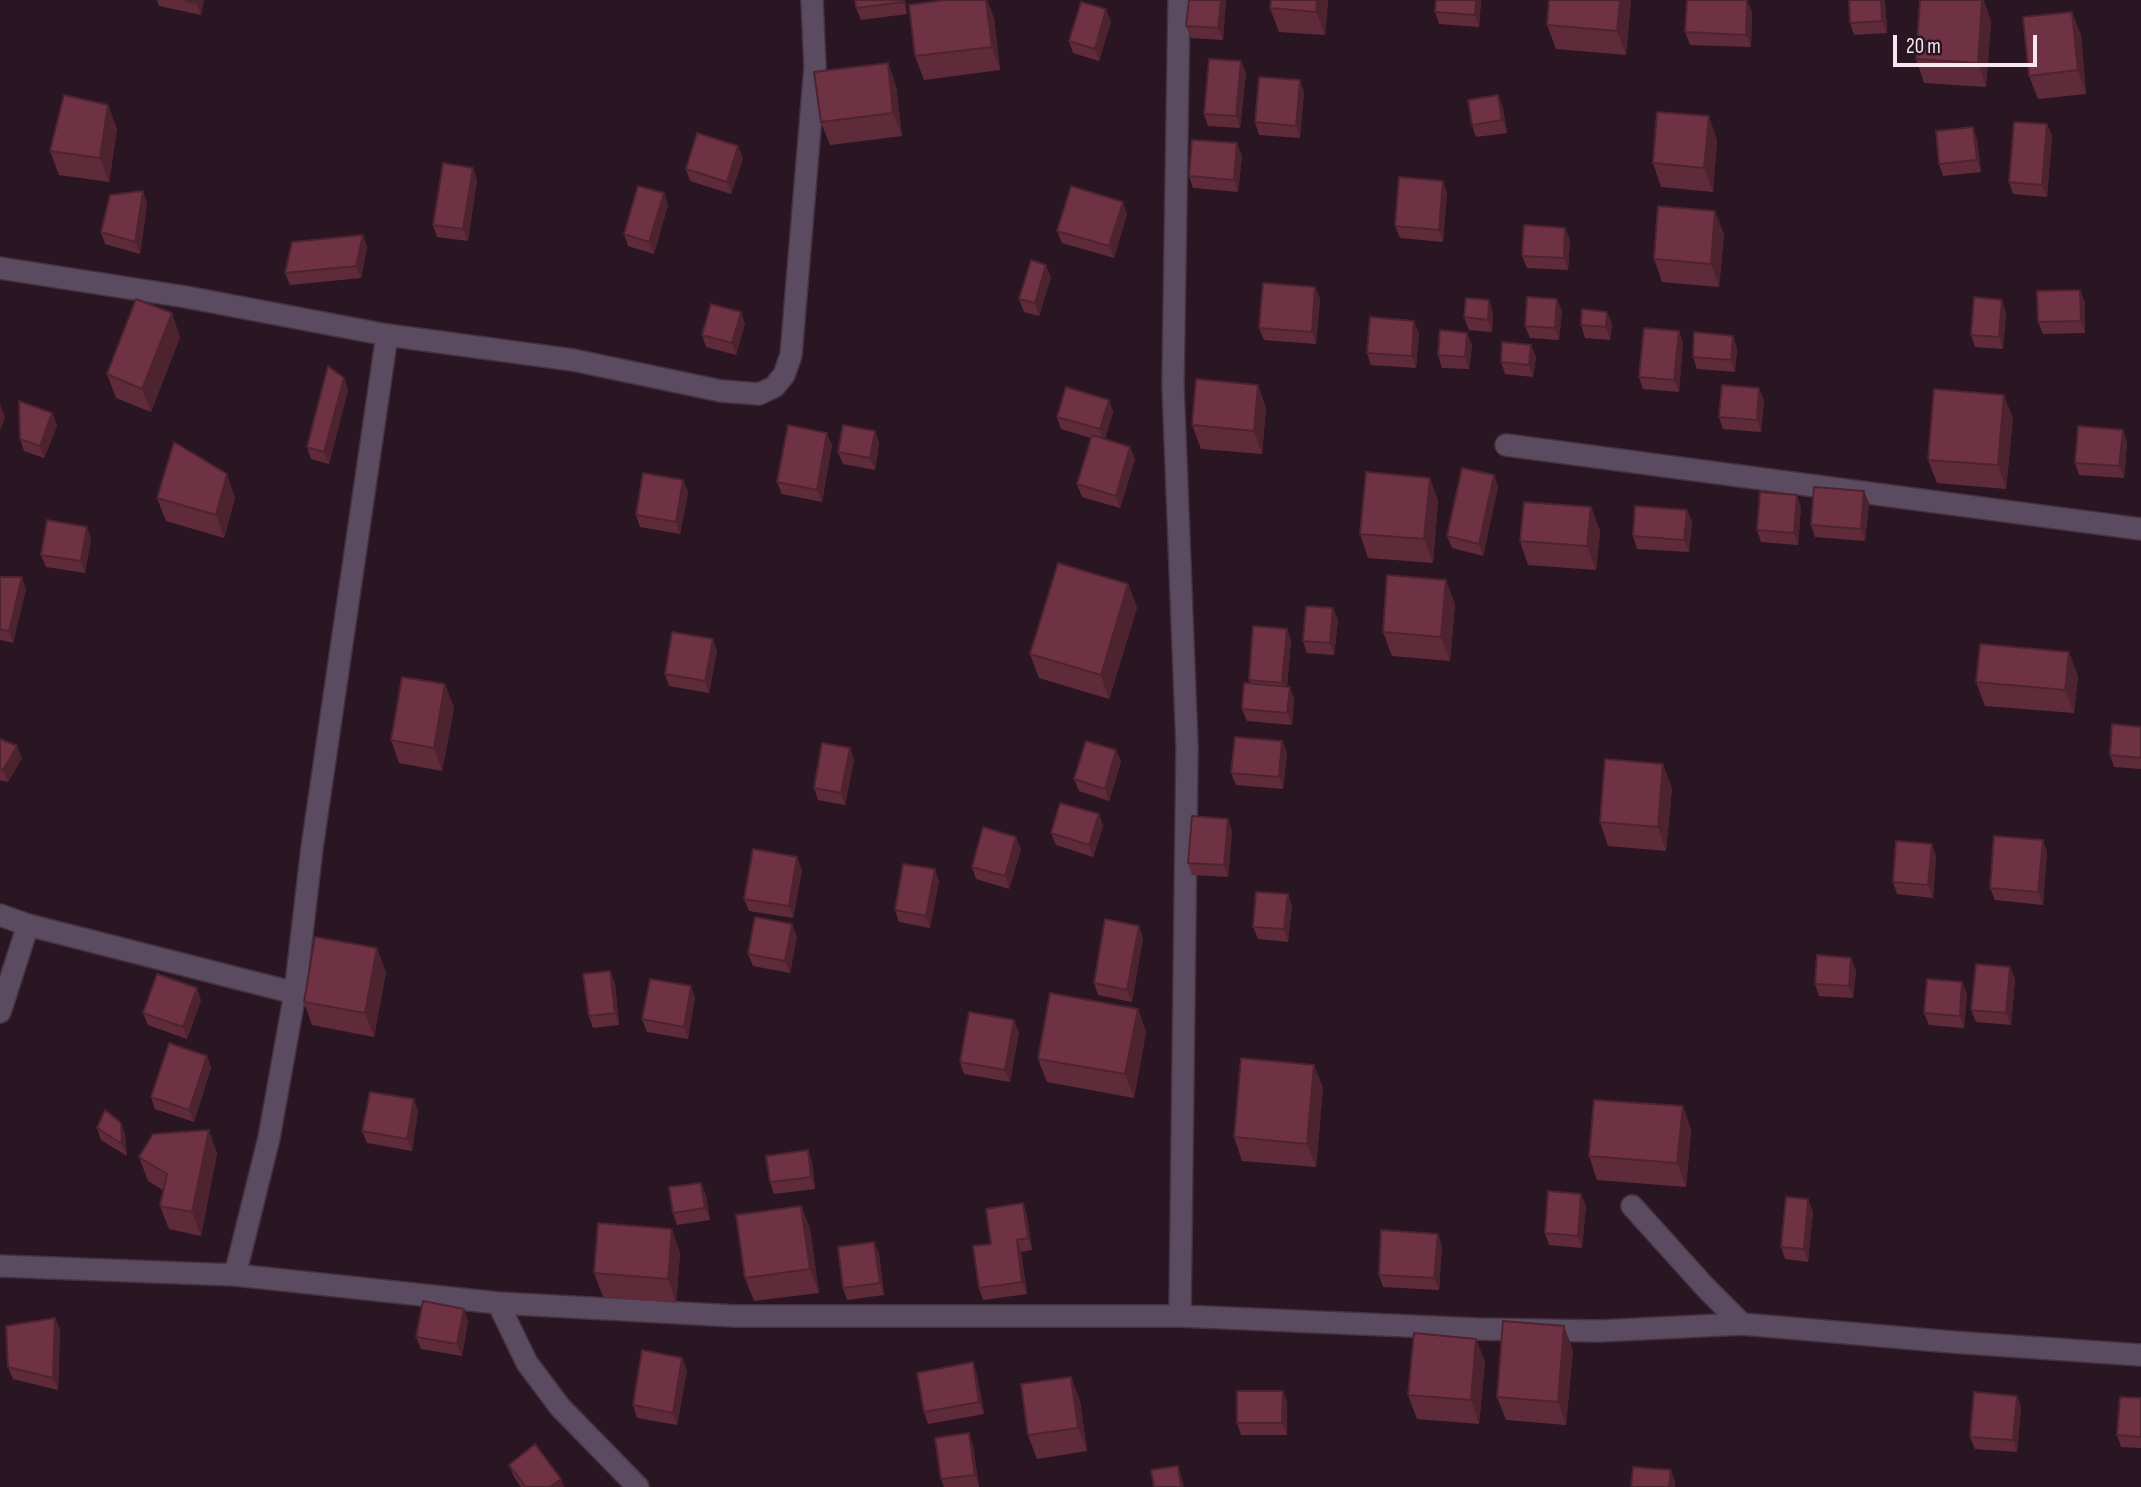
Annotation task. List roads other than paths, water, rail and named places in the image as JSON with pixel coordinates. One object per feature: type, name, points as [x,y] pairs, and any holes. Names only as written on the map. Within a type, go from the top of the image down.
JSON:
[{"type":"street","points":[[0,268],[186,297],[387,335],[573,360],[741,394],[759,394],[774,387],[784,375],[791,355],[815,67],[812,0]]},
{"type":"street","points":[[1179,0],[1174,385],[1187,747],[1180,1316]]},
{"type":"street","points":[[235,1275],[269,1138],[295,993],[312,848],[387,335]]},
{"type":"street","points":[[1506,445],[2141,529]]},
{"type":"street","points":[[0,915],[28,925],[295,993]]},
{"type":"street","points":[[0,1012],[28,925]]},
{"type":"street","points":[[1632,1206],[1742,1324]]},
{"type":"street","points":[[0,1266],[235,1275],[498,1303],[735,1316],[1180,1316],[1476,1329],[1572,1330],[1742,1324],[2141,1355]]},
{"type":"street","points":[[498,1303],[527,1363],[560,1407],[638,1487]]}]
